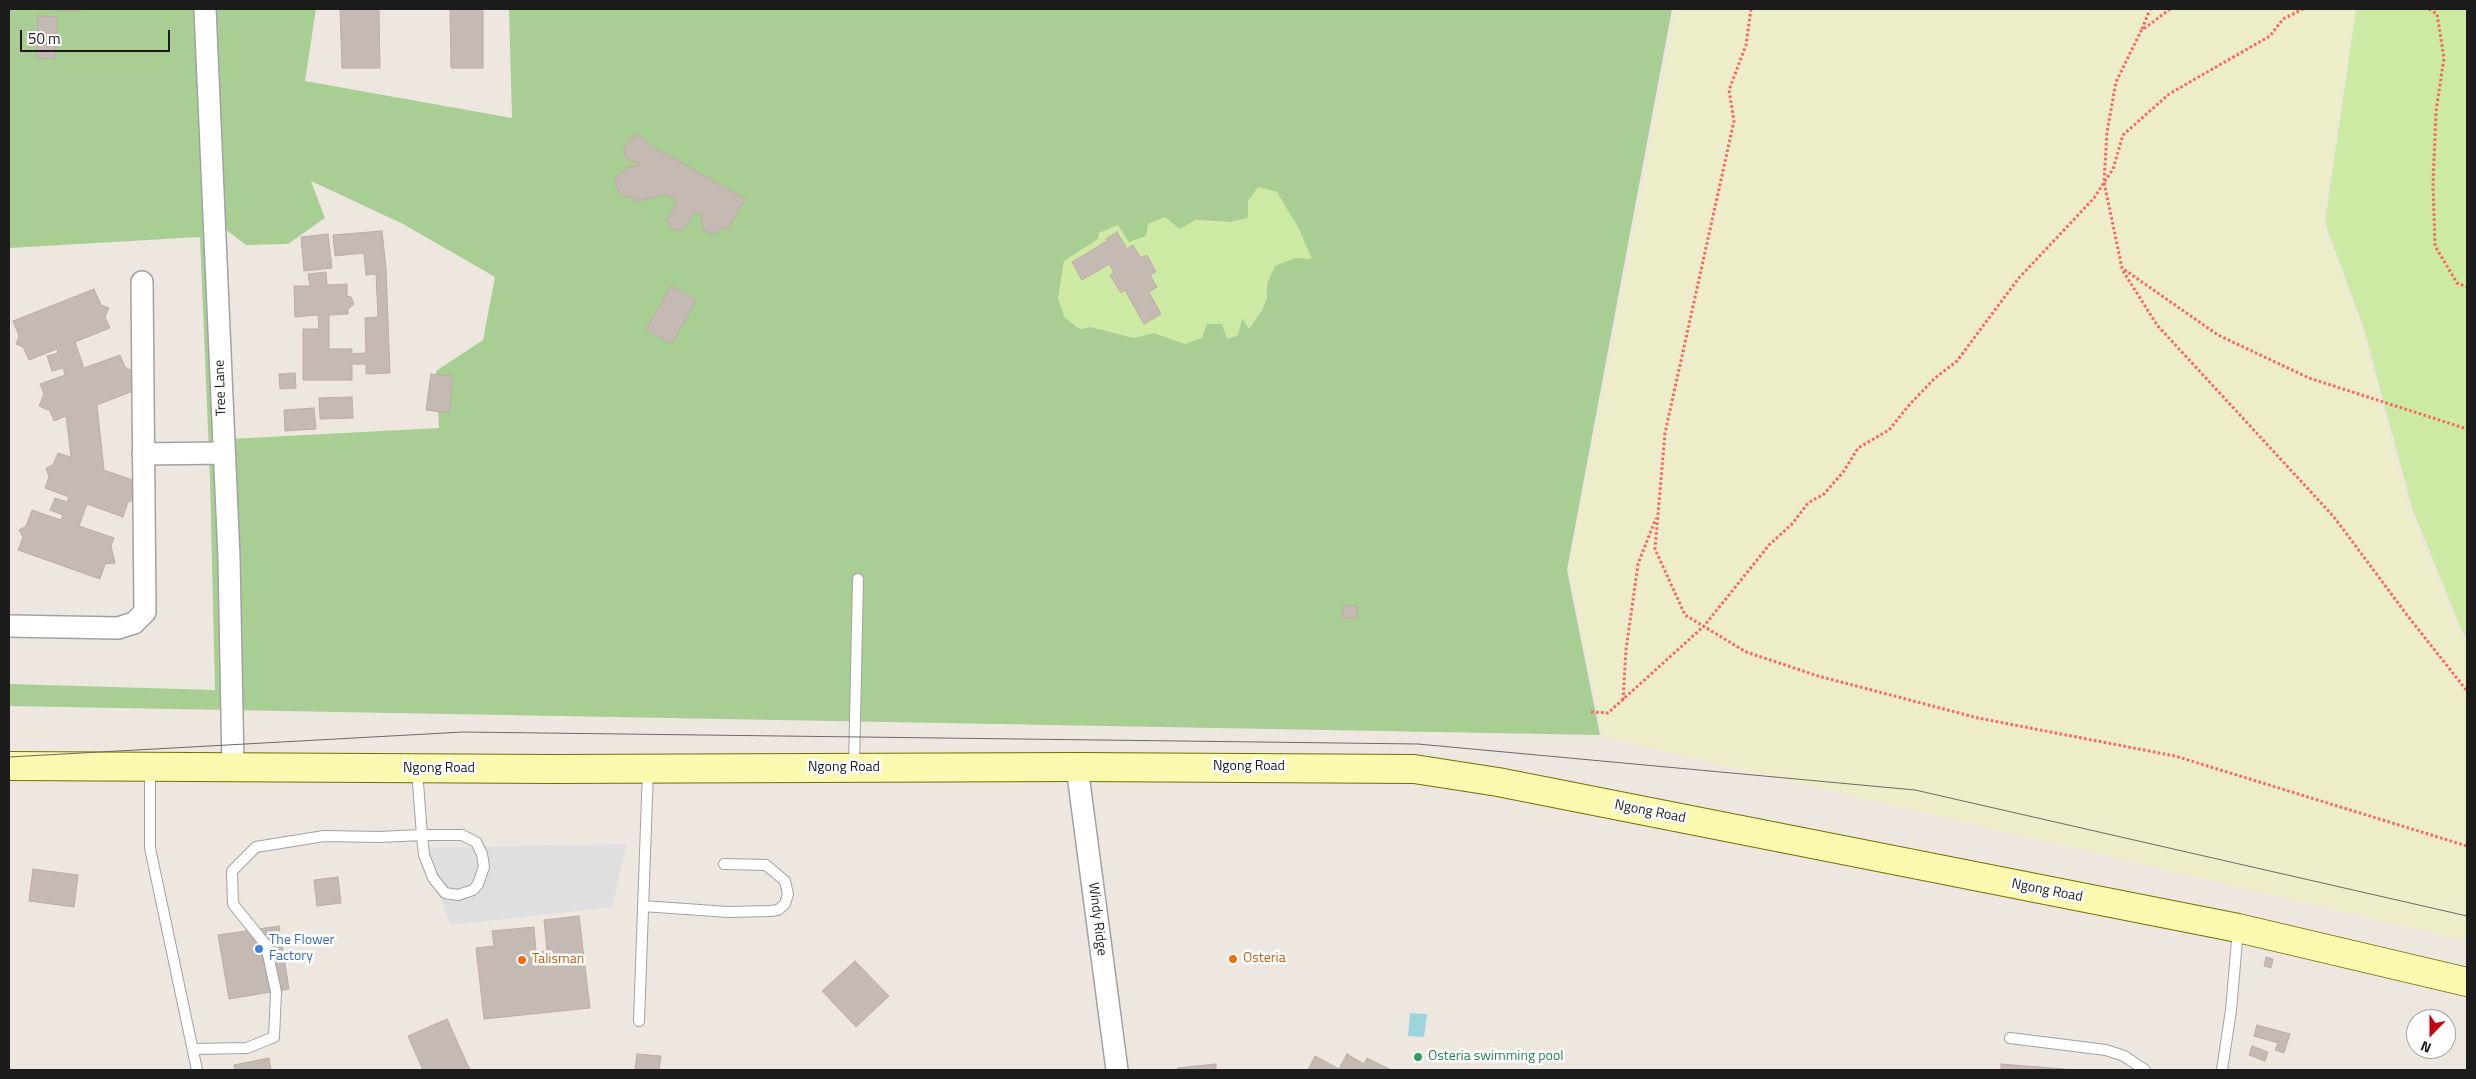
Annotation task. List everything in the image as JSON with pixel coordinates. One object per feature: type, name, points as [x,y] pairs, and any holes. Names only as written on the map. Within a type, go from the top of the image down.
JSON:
[{"type":"main road","name":"Ngong Road","points":[[9,766],[417,769],[1077,767],[1414,769],[1455,774],[2238,928],[2467,982]]},
{"type":"street","name":"Tree Lane","points":[[205,9],[229,558],[234,768]]},
{"type":"street","points":[[9,626],[118,628],[134,623],[145,612],[142,282]]},
{"type":"street","points":[[143,454],[223,454]]},
{"type":"street","name":"Windy Ridge","points":[[1077,767],[1117,1070]]},
{"type":"lane","points":[[854,768],[858,579]]},
{"type":"lane","points":[[150,767],[150,848],[197,1070]]},
{"type":"lane","points":[[193,1050],[247,1048],[274,1037],[276,992],[266,945],[233,904],[232,871],[256,848],[324,836],[379,837],[422,834],[462,835],[476,842],[482,854],[484,867],[478,884],[473,890],[458,895],[445,893],[437,886],[424,855],[422,834],[417,769]]},
{"type":"lane","points":[[639,1021],[648,769]]},
{"type":"lane","points":[[643,906],[728,912],[778,910],[785,904],[788,894],[785,881],[766,865],[724,864]]},
{"type":"lane","points":[[2222,1070],[2231,1010],[2238,928]]},
{"type":"lane","points":[[2010,1038],[2106,1050],[2124,1056],[2145,1070]]},
{"type":"path","points":[[1752,9],[1746,45],[1729,90],[1734,121],[1665,433],[1655,549],[1685,615],[1746,652],[1818,676],[1978,718],[2175,756],[2467,846]]},
{"type":"path","points":[[2150,9],[2116,82],[2107,132],[2104,182],[2122,268],[2157,324],[2334,517],[2467,691]]},
{"type":"path","points":[[2141,31],[2170,9]]},
{"type":"path","points":[[1591,712],[1608,713],[1704,626],[1769,544],[1792,524],[1808,503],[1824,494],[1844,471],[1858,448],[1889,430],[1935,378],[1957,361],[2018,279],[2094,198],[2113,169],[2123,135],[2169,94],[2270,36],[2283,19],[2301,12],[2303,9]]},
{"type":"path","points":[[2429,9],[2437,14],[2444,58],[2436,120],[2433,184],[2435,246],[2457,283],[2467,287]]},
{"type":"path","points":[[2122,268],[2218,335],[2310,378],[2467,429]]},
{"type":"path","points":[[1623,701],[1626,650],[1638,564],[1658,514]]},
{"type":"green space","points":[[9,9],[316,9],[305,81],[512,118],[509,9],[1672,9],[1567,570],[1600,735],[9,706],[9,684],[215,690],[210,478],[200,237],[9,248]],"holes":[[[311,181],[403,224],[495,277],[483,340],[436,371],[439,428],[229,439],[208,216],[246,245],[288,244],[325,218]],[[1258,187],[1277,192],[1299,229],[1312,259],[1295,258],[1275,266],[1267,284],[1267,298],[1262,310],[1249,329],[1242,318],[1238,335],[1227,339],[1222,324],[1207,324],[1202,338],[1185,344],[1154,333],[1134,338],[1091,327],[1080,329],[1065,318],[1058,299],[1064,261],[1098,239],[1099,233],[1118,225],[1129,242],[1146,236],[1148,224],[1165,217],[1180,229],[1195,220],[1230,222],[1248,218],[1248,201]]]},
{"type":"green space","points":[[1676,9],[2355,9],[2323,223],[2362,330],[2409,510],[2460,633],[2467,641],[2467,941],[1603,737],[1569,569]]},
{"type":"green space","points":[[2356,9],[2467,9],[2467,637],[2462,631],[2412,508],[2364,329],[2325,223]]},
{"type":"green space","points":[[1257,187],[1277,192],[1299,229],[1313,260],[1267,284],[1267,298],[1262,310],[1249,329],[1242,319],[1238,335],[1226,339],[1202,338],[1185,344],[1154,333],[1134,338],[1091,327],[1080,329],[1065,318],[1058,299],[1064,261],[1098,239],[1099,233],[1118,225],[1147,224],[1165,217],[1215,222],[1230,222],[1247,218],[1248,201]]},
{"type":"shaded area","points":[[627,844],[612,907],[450,925],[423,848]]},
{"type":"water","points":[[1410,1013],[1427,1014],[1424,1037],[1408,1036]]},
{"type":"building","points":[[24,9],[81,9],[81,11]]},
{"type":"building","points":[[340,9],[379,9],[380,68],[342,68]]},
{"type":"building","points":[[450,9],[483,9],[483,68],[451,68]]},
{"type":"building","points":[[38,16],[57,17],[55,59],[37,58]]},
{"type":"building","points":[[638,135],[648,142],[651,147],[745,199],[728,229],[724,227],[715,234],[705,231],[701,221],[703,215],[695,211],[683,230],[673,230],[667,221],[677,201],[665,194],[635,202],[635,198],[622,196],[615,184],[616,178],[626,168],[640,165],[625,157],[624,146],[632,137]]},
{"type":"building","points":[[382,231],[386,268],[390,373],[366,374],[366,364],[352,364],[352,380],[303,380],[303,329],[319,329],[318,315],[295,317],[294,286],[310,286],[308,274],[326,272],[327,285],[347,284],[347,296],[351,297],[354,304],[348,309],[348,314],[329,315],[329,349],[352,349],[352,354],[366,353],[365,318],[378,317],[376,274],[366,275],[364,253],[335,256],[333,235]]},
{"type":"building","points":[[1117,232],[1127,249],[1133,245],[1141,258],[1147,255],[1156,272],[1150,275],[1157,287],[1149,292],[1161,314],[1144,324],[1125,290],[1121,293],[1110,275],[1114,273],[1109,264],[1082,280],[1072,262],[1107,241],[1106,239]]},
{"type":"building","points":[[328,234],[332,268],[304,271],[301,237]]},
{"type":"building","points":[[671,286],[696,300],[672,344],[646,330]]},
{"type":"building","points":[[94,289],[101,305],[109,308],[105,317],[110,328],[75,342],[84,368],[120,355],[125,367],[134,372],[130,381],[133,391],[97,405],[104,470],[135,481],[133,487],[138,498],[128,502],[123,517],[87,504],[79,526],[114,538],[111,546],[115,563],[105,564],[100,579],[18,550],[23,537],[19,530],[26,526],[32,510],[61,520],[63,515],[50,510],[55,498],[67,502],[69,497],[45,488],[49,477],[46,468],[53,465],[58,453],[71,457],[66,416],[54,421],[50,411],[39,406],[44,394],[40,384],[65,375],[63,368],[52,371],[47,356],[58,353],[57,349],[29,360],[23,347],[16,344],[19,336],[13,321]]},
{"type":"building","points":[[295,373],[296,388],[280,389],[279,374]]},
{"type":"building","points":[[431,374],[453,376],[449,413],[426,410]]},
{"type":"building","points":[[352,397],[353,418],[320,419],[319,398]]},
{"type":"building","points":[[314,408],[316,429],[285,431],[284,410]]},
{"type":"building","points":[[1344,605],[1358,606],[1356,619],[1342,617]]},
{"type":"building","points":[[33,869],[78,875],[74,907],[29,901]]},
{"type":"building","points":[[338,877],[341,903],[317,906],[314,880]]},
{"type":"building","points":[[579,916],[590,1008],[484,1019],[476,948],[494,946],[492,931],[534,927],[536,952],[547,951],[544,920]]},
{"type":"building","points":[[279,926],[289,989],[229,999],[218,935]]},
{"type":"building","points":[[2266,957],[2273,959],[2271,968],[2264,966]]},
{"type":"building","points":[[855,961],[889,996],[856,1027],[822,991]]},
{"type":"building","points":[[447,1019],[470,1070],[423,1070],[408,1036]]},
{"type":"building","points":[[2257,1025],[2290,1034],[2284,1053],[2275,1050],[2278,1043],[2254,1036]]},
{"type":"building","points":[[2252,1046],[2268,1052],[2265,1061],[2249,1055]]},
{"type":"building","points":[[637,1054],[661,1056],[659,1070],[635,1070]]},
{"type":"building","points":[[1347,1054],[1364,1064],[1367,1058],[1391,1070],[1308,1070],[1315,1056],[1339,1069]]},
{"type":"building","points":[[269,1058],[271,1070],[235,1070],[234,1065]]},
{"type":"building","points":[[1216,1064],[1216,1070],[1178,1070],[1177,1068]]},
{"type":"building","points":[[2001,1064],[2077,1070],[2001,1070]]},
{"type":"tram line","points":[[9,757],[463,732],[1418,744],[1915,790],[2467,916]]},
{"type":"place","name":"The Flower Factory","points":[[259,949]]},
{"type":"place","name":"Osteria","points":[[1233,959]]},
{"type":"place","name":"Talisman","points":[[522,960]]},
{"type":"place","name":"Osteria swimming pool","points":[[1418,1057]]}]
